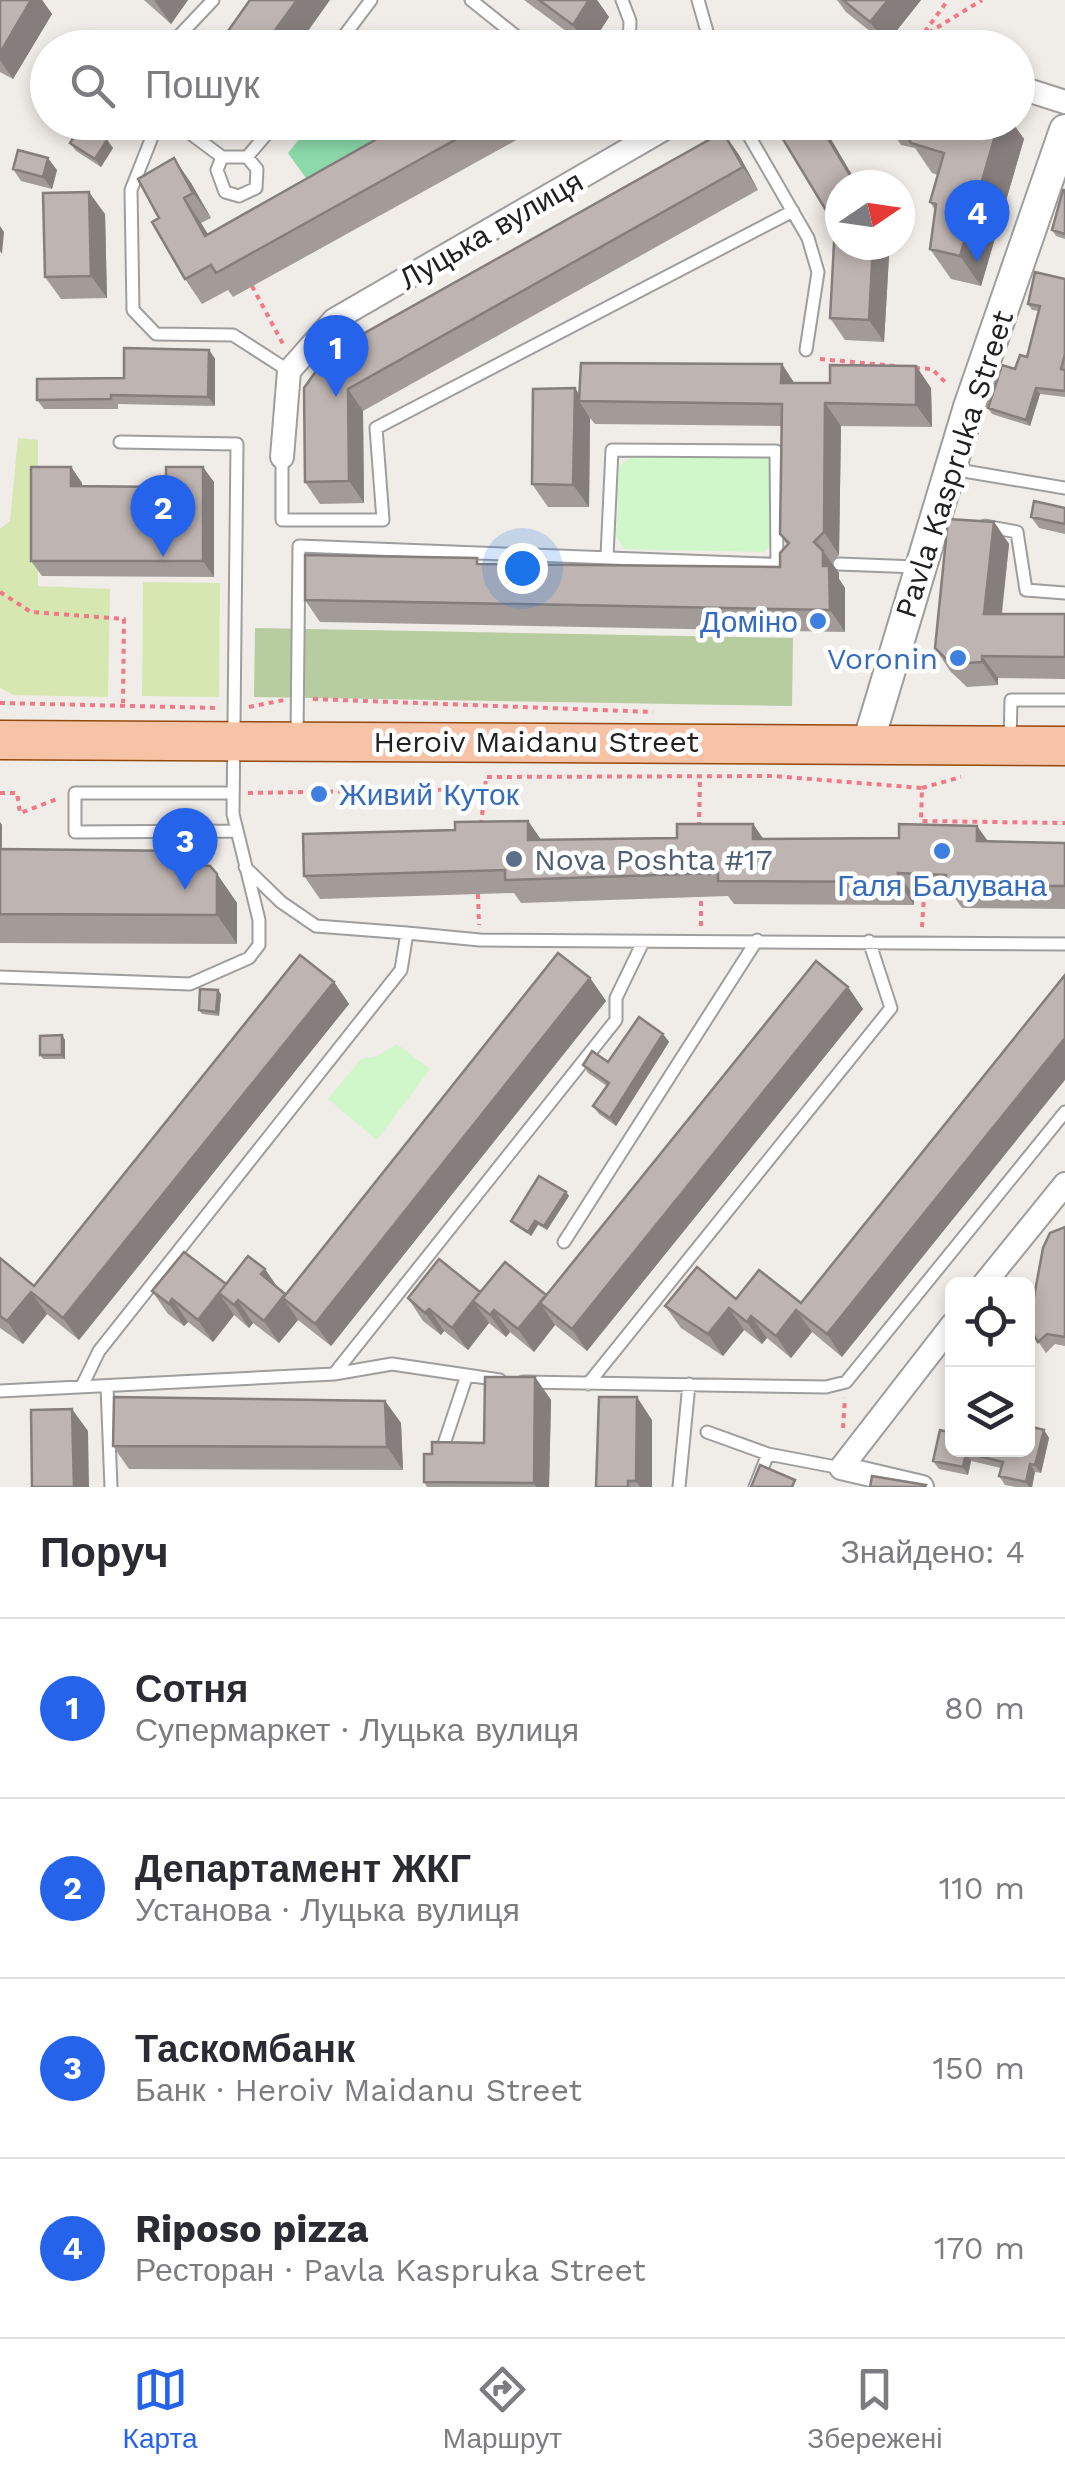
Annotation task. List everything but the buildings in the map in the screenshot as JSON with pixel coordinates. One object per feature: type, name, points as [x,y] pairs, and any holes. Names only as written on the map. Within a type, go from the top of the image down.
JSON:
[{"type":"main road","name":"Heroiv Maidanu Street","points":[[2,730],[236,724],[297,740],[1065,746]]},
{"type":"street","points":[[1035,92],[1065,102]]},
{"type":"street","name":"Pavla Kaspruka Street","points":[[868,743],[922,567],[946,518],[952,469],[969,406],[1065,130]]},
{"type":"street","name":"Луцька вулиця","points":[[291,368],[334,320],[643,140]]},
{"type":"street","points":[[282,456],[291,368]]},
{"type":"street","points":[[990,1277],[1065,1184]]},
{"type":"street","points":[[922,1487],[879,1483],[841,1468],[945,1334]]},
{"type":"lane","points":[[185,30],[213,0]]},
{"type":"lane","points":[[348,30],[371,0]]},
{"type":"lane","points":[[470,0],[508,30]]},
{"type":"lane","points":[[622,0],[630,30]]},
{"type":"lane","points":[[698,0],[707,30]]},
{"type":"lane","points":[[151,140],[130,190],[133,310],[156,334],[233,336],[291,368]]},
{"type":"lane","points":[[198,140],[222,158],[247,158],[257,169],[258,182],[252,192],[239,196],[225,192],[220,184],[222,158]]},
{"type":"lane","points":[[247,158],[262,140]]},
{"type":"lane","points":[[752,140],[808,238],[818,272],[806,350]]},
{"type":"lane","points":[[282,456],[282,520],[383,520],[376,428],[793,211]]},
{"type":"lane","points":[[0,977],[190,984],[249,958],[258,944],[259,920],[242,864],[233,793],[237,444],[120,442]]},
{"type":"lane","points":[[608,556],[612,450],[776,451],[777,564]]},
{"type":"lane","points":[[952,469],[1065,488]]},
{"type":"lane","points":[[971,523],[1017,532],[1026,590],[1065,592]]},
{"type":"lane","points":[[297,740],[299,546],[796,566]]},
{"type":"lane","points":[[839,564],[922,567]]},
{"type":"lane","points":[[1010,746],[1011,700],[1065,700]]},
{"type":"lane","points":[[233,793],[76,793],[75,832],[236,832]]},
{"type":"lane","points":[[242,864],[281,902],[316,926],[480,940],[1065,944]]},
{"type":"lane","points":[[82,1386],[99,1352],[402,970],[407,933]]},
{"type":"lane","points":[[564,1242],[757,940]]},
{"type":"lane","points":[[588,1384],[891,1008],[868,941]]},
{"type":"lane","points":[[334,1374],[616,1020],[616,998],[643,942]]},
{"type":"lane","points":[[0,1391],[334,1374],[392,1364],[467,1375],[588,1384],[826,1387],[846,1382],[1065,1112]]},
{"type":"lane","points":[[431,1470],[467,1375]]},
{"type":"lane","points":[[679,1487],[689,1384]]},
{"type":"lane","points":[[107,1386],[111,1487]]},
{"type":"lane","points":[[708,1432],[768,1454],[841,1468]]},
{"type":"lane","points":[[755,1487],[768,1454]]},
{"type":"path","points":[[926,30],[948,0]]},
{"type":"path","points":[[933,30],[982,0]]},
{"type":"path","points":[[252,286],[291,368]]},
{"type":"path","points":[[806,350],[805,358],[896,366]]},
{"type":"path","points":[[914,368],[932,369],[969,406]]},
{"type":"path","points":[[0,592],[32,612],[124,619],[123,703]]},
{"type":"path","points":[[2,730],[123,703],[236,724],[296,698],[670,713]]},
{"type":"path","points":[[700,776],[700,829]]},
{"type":"path","points":[[480,826],[486,777],[773,776],[922,788],[923,834]]},
{"type":"path","points":[[233,793],[485,789]]},
{"type":"path","points":[[0,793],[17,794],[20,813],[76,793]]},
{"type":"path","points":[[921,821],[1065,824]]},
{"type":"path","points":[[478,894],[480,940]]},
{"type":"path","points":[[701,896],[701,941]]},
{"type":"path","points":[[921,942],[924,896]]},
{"type":"path","points":[[841,1468],[846,1382]]},
{"type":"green space","points":[[298,140],[380,140],[384,144],[320,198],[288,153]]},
{"type":"green space","points":[[18,438],[38,440],[38,586],[110,589],[108,697],[14,695],[0,688],[0,529],[10,521]]},
{"type":"green space","points":[[633,456],[771,458],[771,544],[764,552],[625,549],[616,536],[619,466]]},
{"type":"green space","points":[[143,582],[220,583],[219,697],[142,696]]},
{"type":"green space","points":[[255,628],[793,638],[792,706],[254,697]]},
{"type":"green space","points":[[397,1044],[430,1069],[377,1140],[328,1099],[361,1059],[377,1056]]},
{"type":"place","name":"Riposo pizza","points":[[977,262]]},
{"type":"place","name":"Сотня","points":[[336,397]]},
{"type":"place","name":"Департамент ЖКГ","points":[[163,557]]},
{"type":"place","name":"Доміно","points":[[818,621]]},
{"type":"place","name":"Voronin","points":[[958,658]]},
{"type":"place","name":"Живий Куток","points":[[319,794]]},
{"type":"place","name":"Галя Балувана","points":[[942,851]]},
{"type":"place","name":"Nova Poshta #17","points":[[514,859]]},
{"type":"place","name":"Таскомбанк","points":[[185,890]]}]
